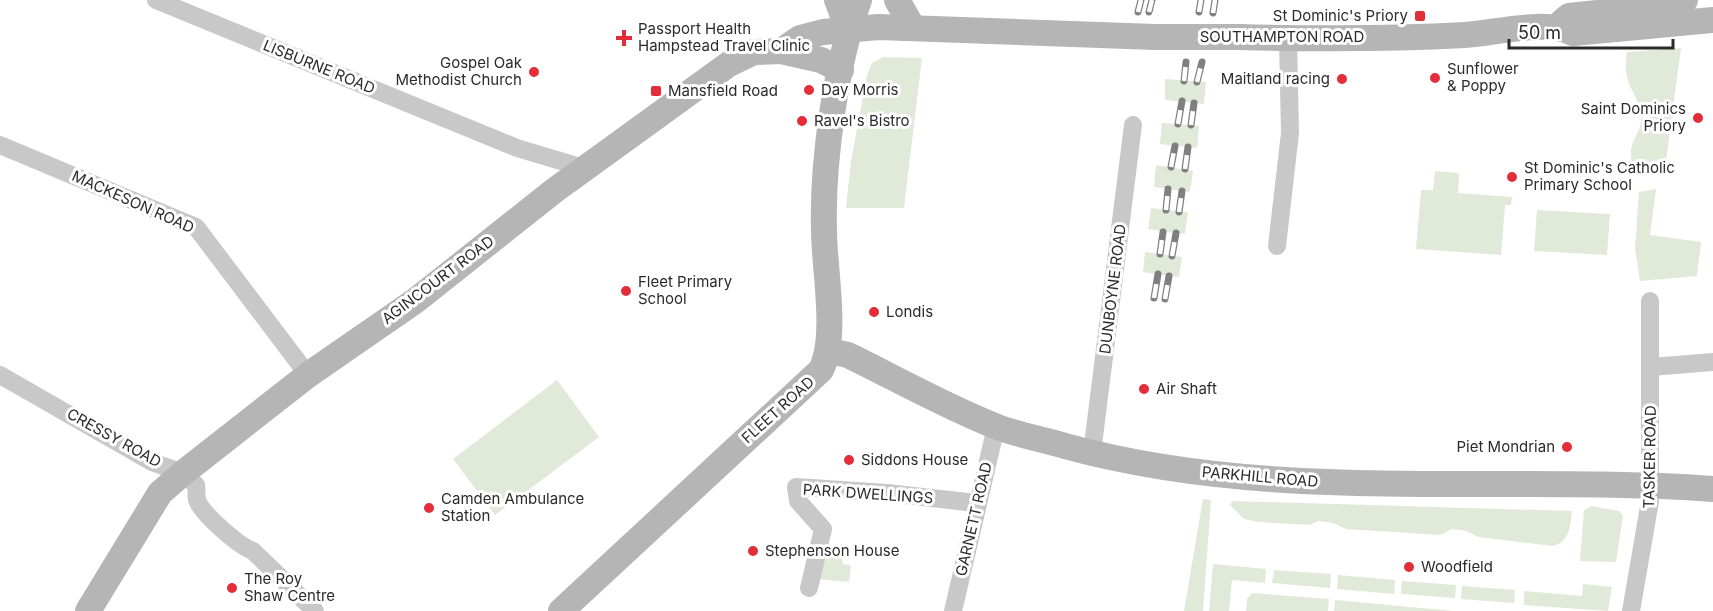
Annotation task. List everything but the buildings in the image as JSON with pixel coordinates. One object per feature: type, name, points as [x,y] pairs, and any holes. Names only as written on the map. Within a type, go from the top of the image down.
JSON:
[{"type":"main road","points":[[837,0],[848,29]]},
{"type":"main road","points":[[829,351],[824,228],[826,175],[848,29],[859,0]]},
{"type":"main road","points":[[897,0],[913,28]]},
{"type":"main road","points":[[1563,21],[1602,12],[1651,8],[1685,0]]},
{"type":"main road","name":"SOUTHAMPTON ROAD","points":[[848,29],[913,28],[1155,37],[1288,38],[1466,35],[1563,21],[1573,33],[1713,20]]},
{"type":"main road","name":"AGINCOURT ROAD","points":[[88,611],[160,493],[308,375],[414,301],[584,168],[729,64],[754,52],[781,51],[800,38],[848,29]]},
{"type":"main road","points":[[781,51],[821,60],[841,70]]},
{"type":"main road","name":"PARKHILL ROAD","points":[[829,351],[848,355],[996,427],[1130,463],[1216,475],[1300,482],[1650,485],[1713,489]]},
{"type":"main road","name":"FLEET ROAD","points":[[561,611],[811,381],[821,370],[829,351]]},
{"type":"street","name":"LISBURNE ROAD","points":[[156,0],[517,148],[584,168]]},
{"type":"street","points":[[1277,246],[1290,133],[1288,38]]},
{"type":"street","name":"DUNBOYNE ROAD","points":[[1092,453],[1133,125]]},
{"type":"street","name":"MACKESON ROAD","points":[[0,145],[196,227],[308,375]]},
{"type":"street","name":"TASKER ROAD","points":[[1631,611],[1648,525],[1650,301]]},
{"type":"street","points":[[1651,367],[1713,362]]},
{"type":"street","name":"CRESSY ROAD","points":[[0,375],[152,462],[183,473]]},
{"type":"street","name":"GARNETT ROAD","points":[[953,611],[976,503],[996,427]]},
{"type":"street","points":[[183,473],[196,485],[197,500],[203,509],[243,547],[253,551],[315,611]]},
{"type":"street","name":"PARK DWELLINGS","points":[[809,588],[823,529],[798,501],[796,487],[887,493],[976,503]]},
{"type":"green space","points":[[1681,48],[1665,168],[1660,173],[1635,172],[1631,153],[1641,124],[1641,117],[1640,108],[1626,73],[1627,52]]},
{"type":"green space","points":[[883,57],[922,58],[904,208],[846,208],[851,161],[867,75],[872,63]]},
{"type":"green space","points":[[1165,79],[1206,82],[1204,104],[1165,100]]},
{"type":"green space","points":[[1162,123],[1199,126],[1197,148],[1160,144]]},
{"type":"green space","points":[[1156,165],[1193,171],[1190,192],[1154,187]]},
{"type":"green space","points":[[1435,171],[1459,173],[1458,193],[1512,197],[1511,205],[1505,205],[1501,255],[1416,249],[1421,190],[1433,190]]},
{"type":"green space","points":[[1656,189],[1650,235],[1701,242],[1697,276],[1640,281],[1635,248],[1639,192]]},
{"type":"green space","points":[[1151,208],[1188,212],[1185,234],[1148,229]]},
{"type":"green space","points":[[1537,210],[1610,214],[1607,255],[1534,251]]},
{"type":"green space","points":[[1145,252],[1182,257],[1179,277],[1143,272]]},
{"type":"green space","points":[[557,380],[599,437],[495,515],[453,459]]},
{"type":"green space","points":[[1203,499],[1211,500],[1203,611],[1184,611]]},
{"type":"green space","points":[[1232,501],[1572,511],[1570,528],[1566,537],[1553,546],[1478,537],[1467,531],[1452,529],[1440,535],[1346,529],[1333,523],[1319,521],[1309,525],[1259,522],[1244,519],[1230,505]]},
{"type":"green space","points":[[1591,506],[1619,511],[1623,516],[1616,562],[1580,561],[1584,510]]},
{"type":"green space","points":[[840,548],[843,564],[851,565],[849,582],[816,579],[824,552]]},
{"type":"green space","points":[[1213,564],[1266,569],[1265,583],[1232,580],[1229,611],[1209,611]]},
{"type":"green space","points":[[1274,570],[1331,574],[1330,588],[1272,583]]},
{"type":"green space","points":[[1338,575],[1395,580],[1394,594],[1337,589]]},
{"type":"green space","points":[[1402,581],[1456,585],[1455,598],[1401,594]]},
{"type":"green space","points":[[1583,584],[1612,587],[1608,611],[1524,605],[1524,591],[1582,596]]},
{"type":"green space","points":[[1462,586],[1515,590],[1514,603],[1461,599]]},
{"type":"green space","points":[[1252,593],[1329,599],[1328,611],[1246,611],[1247,599]]},
{"type":"green space","points":[[1335,600],[1454,611],[1334,611]]},
{"type":"railway","points":[[1138,12],[1141,0]]},
{"type":"railway","points":[[1149,12],[1152,0]]},
{"type":"railway","points":[[1199,12],[1201,0]]},
{"type":"railway","points":[[1213,13],[1215,0]]},
{"type":"railway","points":[[1184,81],[1186,62]]},
{"type":"railway","points":[[1197,82],[1202,62]]},
{"type":"railway","points":[[1178,124],[1182,101]]},
{"type":"railway","points":[[1191,125],[1194,103]]},
{"type":"railway","points":[[1171,167],[1175,146]]},
{"type":"railway","points":[[1185,169],[1188,147]]},
{"type":"railway","points":[[1166,210],[1168,189]]},
{"type":"railway","points":[[1179,212],[1182,191]]},
{"type":"railway","points":[[1160,254],[1163,232]]},
{"type":"railway","points":[[1172,256],[1176,233]]},
{"type":"railway","points":[[1154,298],[1158,274]]},
{"type":"railway","points":[[1165,299],[1169,276]]},
{"type":"place","name":"St Dominic's Priory","points":[[1420,16]]},
{"type":"place","name":"Passport Health Hampstead Travel Clinic","points":[[624,38]]},
{"type":"place","name":"Gospel Oak Methodist Church","points":[[534,72]]},
{"type":"place","name":"Sunflower & Poppy","points":[[1435,78]]},
{"type":"place","name":"Maitland racing","points":[[1342,79]]},
{"type":"place","name":"Day Morris","points":[[809,90]]},
{"type":"place","name":"Mansfield Road","points":[[656,91]]},
{"type":"place","name":"Saint Dominics Priory","points":[[1698,118]]},
{"type":"place","name":"Ravel's Bistro","points":[[802,121]]},
{"type":"place","name":"St Dominic's Catholic Primary School","points":[[1512,177]]},
{"type":"place","name":"Fleet Primary School","points":[[626,291]]},
{"type":"place","name":"Londis","points":[[874,312]]},
{"type":"place","name":"Air Shaft","points":[[1144,389]]},
{"type":"place","name":"Piet Mondrian","points":[[1567,447]]},
{"type":"place","name":"Siddons House","points":[[849,460]]},
{"type":"place","name":"Camden Ambulance Station","points":[[429,508]]},
{"type":"place","name":"Stephenson House","points":[[753,551]]},
{"type":"place","name":"Woodfield","points":[[1409,567]]},
{"type":"place","name":"The Roy Shaw Centre","points":[[232,588]]}]
